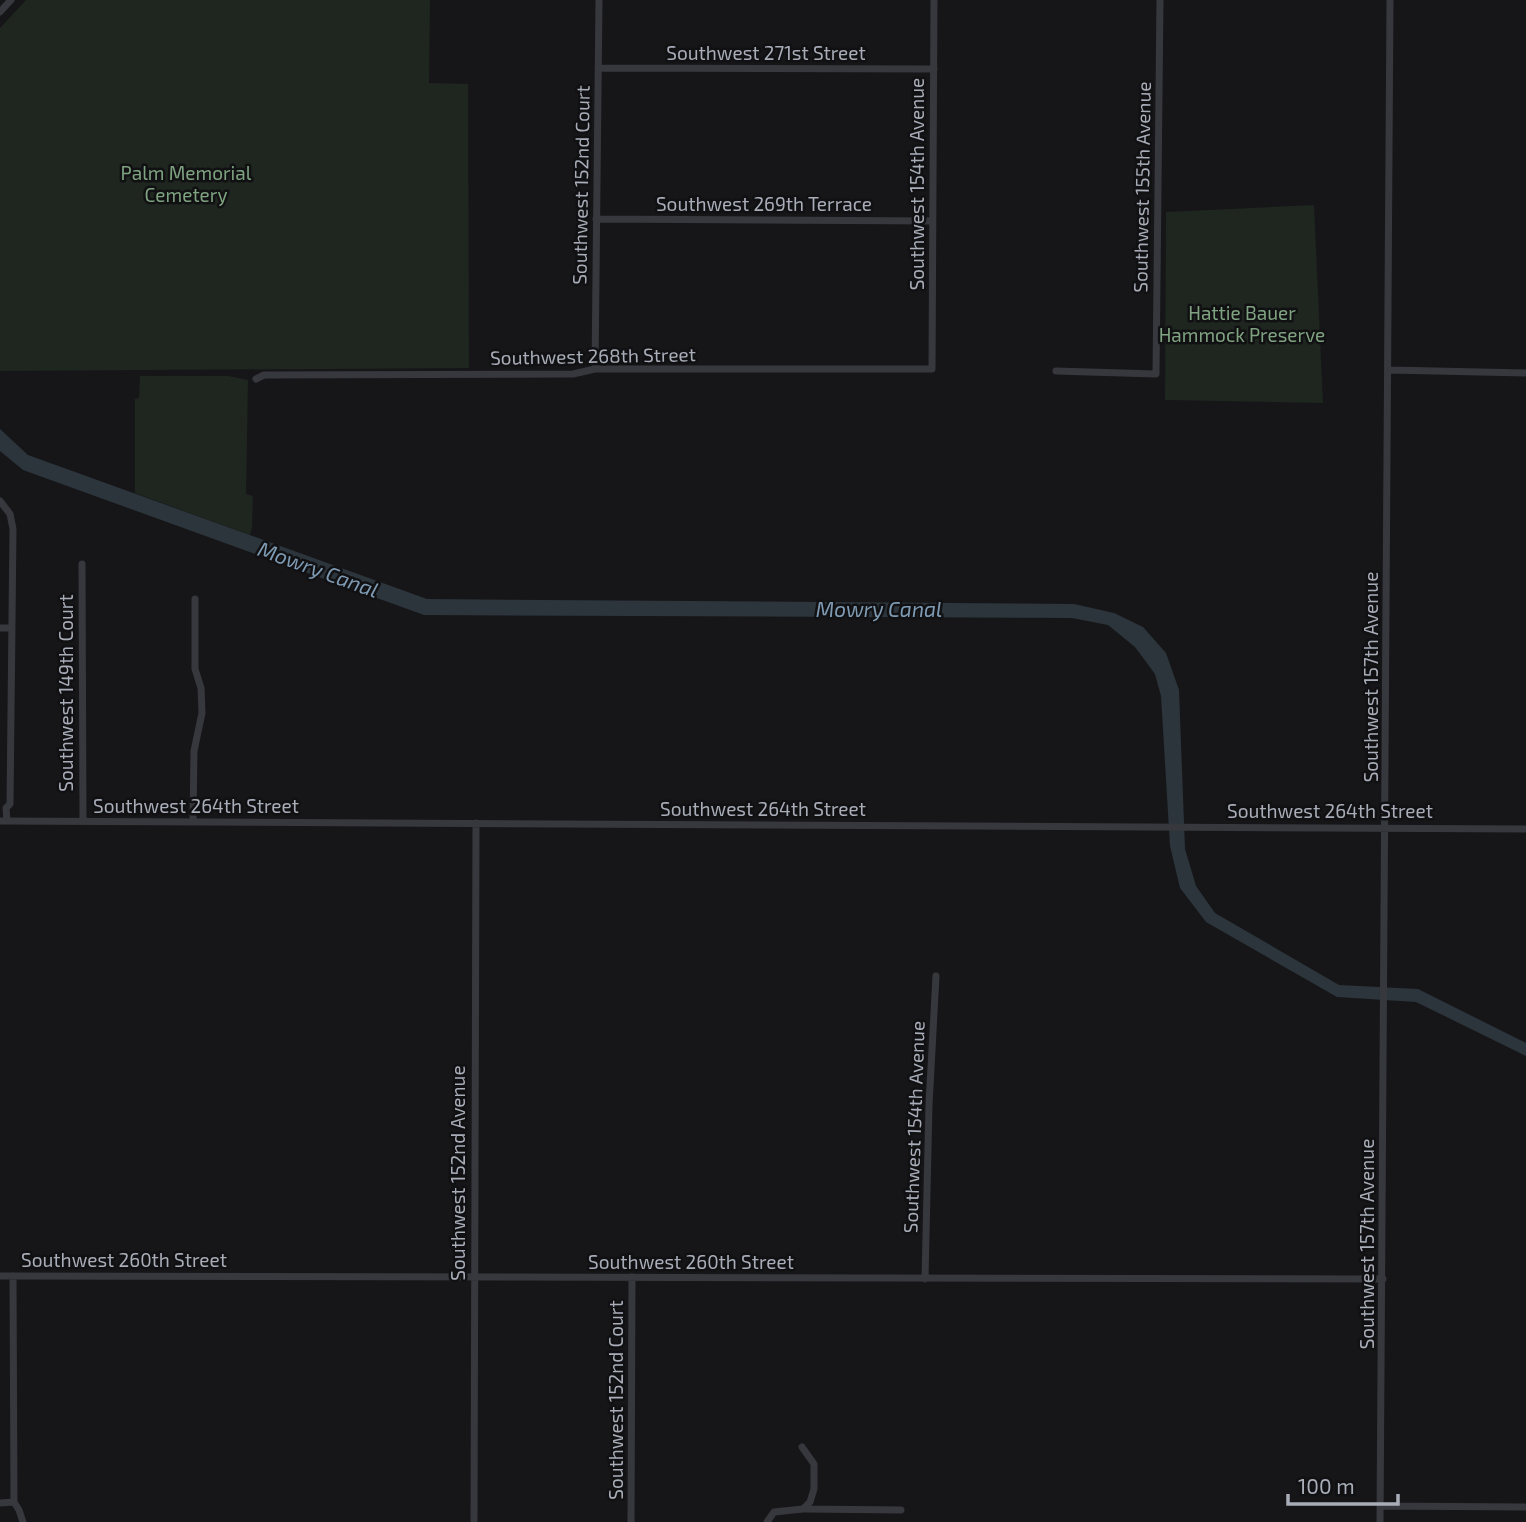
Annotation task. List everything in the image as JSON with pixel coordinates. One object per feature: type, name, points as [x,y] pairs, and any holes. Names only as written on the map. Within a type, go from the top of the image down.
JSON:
[{"type":"street","points":[[0,12],[11,0]]},
{"type":"street","name":"Southwest 152nd Court","points":[[595,369],[598,0]]},
{"type":"street","name":"Southwest 154th Avenue","points":[[932,369],[934,0]]},
{"type":"street","name":"Southwest 155th Avenue","points":[[1056,371],[1156,374],[1160,0]]},
{"type":"street","name":"Southwest 157th Avenue","points":[[1380,1522],[1390,0]]},
{"type":"street","name":"Southwest 271st Street","points":[[598,68],[934,69]]},
{"type":"street","name":"Southwest 269th Terrace","points":[[596,219],[932,221]]},
{"type":"street","name":"Southwest 268th Street","points":[[256,379],[264,375],[573,374],[595,369],[932,369]]},
{"type":"street","points":[[1389,370],[1526,373]]},
{"type":"street","points":[[0,501],[10,514],[13,529],[10,804],[3,806],[3,821]]},
{"type":"street","name":"Southwest 149th Court","points":[[82,564],[83,821]]},
{"type":"street","points":[[193,821],[194,751],[202,713],[201,688],[195,669],[195,599]]},
{"type":"street","points":[[0,628],[11,628]]},
{"type":"street","name":"Southwest 264th Street","points":[[3,821],[1526,829]]},
{"type":"street","name":"Southwest 152nd Avenue","points":[[474,1522],[475,823]]},
{"type":"street","name":"Southwest 154th Avenue","points":[[925,1279],[929,1105],[936,976]]},
{"type":"street","name":"Southwest 260th Street","points":[[0,1276],[1382,1279]]},
{"type":"street","points":[[13,1276],[14,1502],[23,1522]]},
{"type":"street","name":"Southwest 152nd Court","points":[[631,1522],[632,1277]]},
{"type":"street","points":[[802,1447],[814,1464],[810,1502],[803,1509]]},
{"type":"street","points":[[0,1503],[14,1502]]},
{"type":"street","points":[[1380,1506],[1526,1507]]},
{"type":"street","points":[[767,1522],[774,1512],[803,1509],[901,1510]]},
{"type":"green space","name":"Palm Memorial Cemetery","points":[[26,0],[430,0],[429,83],[468,84],[469,368],[0,371],[0,28]]},
{"type":"green space","name":"Hattie Bauer Hammock Preserve","points":[[1314,205],[1323,403],[1165,400],[1166,212]]},
{"type":"green space","points":[[140,376],[228,376],[248,380],[246,494],[253,496],[250,535],[135,493],[135,399],[139,398]]},
{"type":"water","name":"Mowry Canal","points":[[0,429],[28,455],[427,599],[1074,604],[1114,613],[1143,627],[1166,653],[1179,690],[1185,849],[1196,886],[1215,913],[1339,985],[1418,989],[1526,1043],[1526,1056],[1416,1002],[1337,997],[1206,922],[1180,888],[1170,846],[1161,696],[1155,674],[1135,647],[1108,625],[1072,618],[424,615],[23,470],[0,451]]}]
